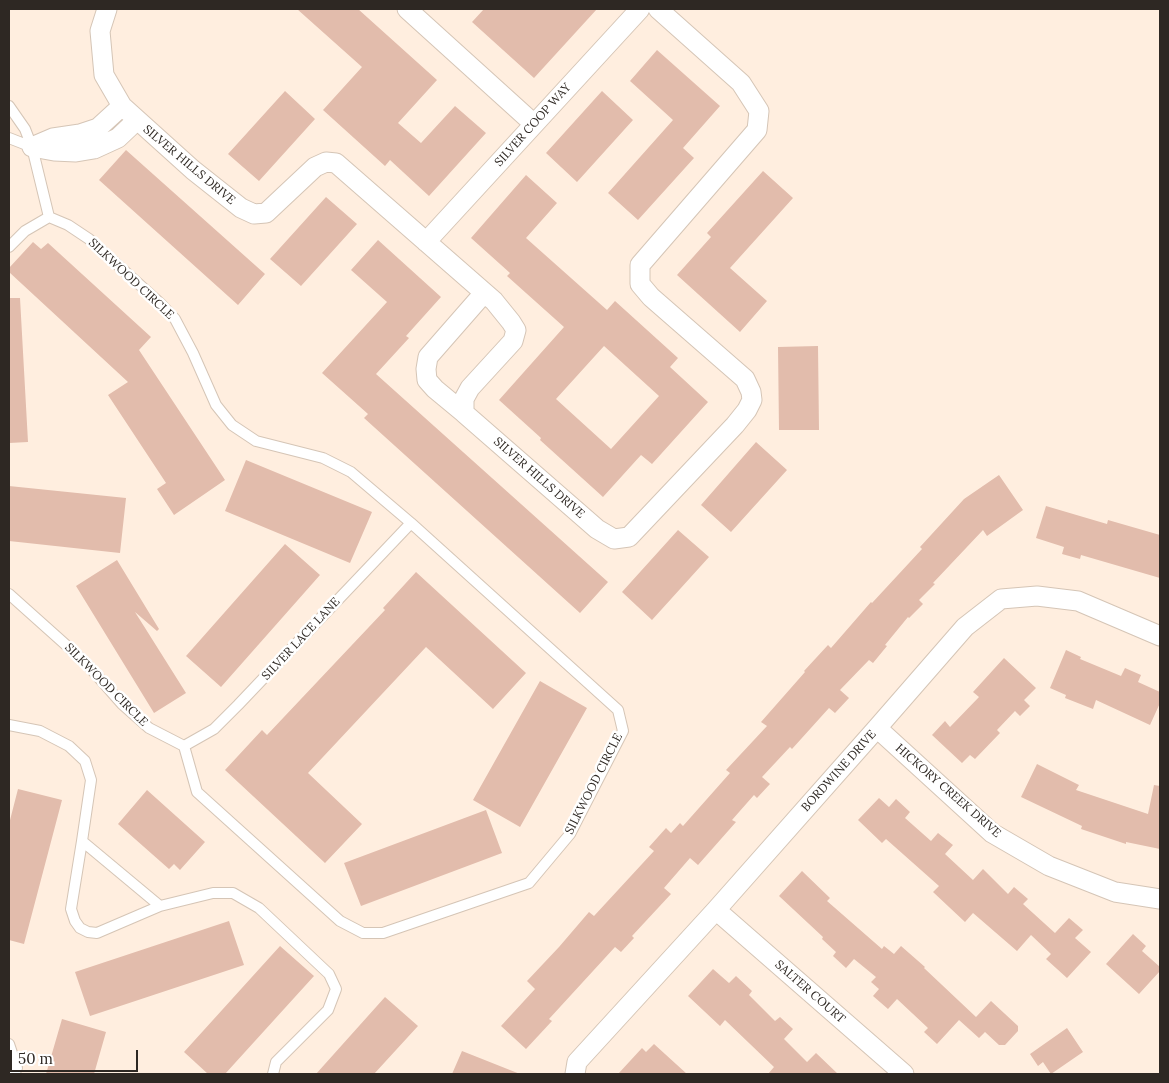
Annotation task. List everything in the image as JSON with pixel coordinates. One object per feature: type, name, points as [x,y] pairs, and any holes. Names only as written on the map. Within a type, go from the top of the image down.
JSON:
[{"type":"street","name":"SILVER HILLS DRIVE","points":[[107,9],[100,31],[104,75],[122,106],[192,170],[241,208],[254,214],[266,213],[315,166],[326,162],[336,163],[494,301],[516,330],[513,341],[470,388],[464,399],[464,413],[597,529],[614,539],[629,537],[735,425],[752,400],[751,392],[745,379],[651,297],[640,284],[640,265],[757,130],[760,111],[741,82],[658,9]]},
{"type":"street","points":[[406,9],[534,124]]},
{"type":"street","name":"SILVER COOP WAY","points":[[426,242],[640,9]]},
{"type":"street","points":[[32,147],[52,138],[80,134],[98,128],[122,106]]},
{"type":"street","points":[[32,147],[54,152],[76,152],[94,149],[118,138],[137,120]]},
{"type":"street","points":[[464,413],[427,380],[426,369],[428,357],[484,292]]},
{"type":"street","name":"BORDWINE DRIVE","points":[[575,1074],[577,1062],[878,728],[965,626],[1001,599],[1038,596],[1078,601],[1160,636]]},
{"type":"street","name":"HICKORY CREEK DRIVE","points":[[878,728],[992,833],[1049,866],[1115,892],[1160,899]]},
{"type":"street","name":"SALTER COURT","points":[[716,910],[904,1074]]},
{"type":"lane","points":[[9,106],[25,129],[32,147],[49,217],[25,231],[9,247]]},
{"type":"lane","points":[[9,138],[32,147]]},
{"type":"lane","name":"SILKWOOD CIRCLE","points":[[9,594],[85,662],[122,704],[149,728],[184,746],[197,792],[340,920],[363,933],[383,934],[529,883],[570,834],[622,731],[618,710],[411,523],[351,472],[323,458],[256,441],[232,426],[216,405],[193,353],[175,319],[90,239],[68,225],[49,217]]},
{"type":"lane","name":"SILVER LACE LANE","points":[[184,746],[214,729],[411,523]]},
{"type":"lane","points":[[9,725],[40,731],[69,746],[85,760],[91,780],[71,909],[75,921],[80,928],[88,932],[97,933],[160,906],[213,893],[233,893],[259,908],[329,974],[336,989],[328,1010],[276,1062],[273,1074]]},
{"type":"lane","points":[[82,841],[160,906]]},
{"type":"lane","points":[[9,1044],[17,1068],[14,1074]]},
{"type":"building","points":[[297,9],[358,9],[437,80],[398,123],[421,143],[455,106],[486,133],[429,196],[390,160],[385,166],[323,110],[362,67]]},
{"type":"building","points":[[484,9],[597,9],[534,78],[472,22]]},
{"type":"building","points":[[657,50],[720,106],[683,148],[694,158],[638,220],[608,193],[673,120],[630,81]]},
{"type":"building","points":[[285,91],[315,119],[259,181],[228,154]]},
{"type":"building","points":[[602,91],[633,120],[577,182],[546,153]]},
{"type":"building","points":[[126,150],[265,274],[238,305],[99,180]]},
{"type":"building","points":[[763,171],[793,198],[730,268],[767,301],[740,332],[677,275],[711,237],[707,233]]},
{"type":"building","points":[[526,175],[557,203],[526,238],[607,310],[615,301],[678,358],[670,367],[708,402],[652,464],[641,455],[603,497],[499,400],[564,327],[507,276],[510,273],[471,238]],"holes":[[[604,346],[659,396],[611,449],[556,399]]]},
{"type":"building","points":[[326,197],[357,224],[301,286],[270,259]]},
{"type":"building","points":[[378,240],[441,297],[406,336],[409,338],[376,374],[608,582],[580,613],[364,418],[368,414],[322,373],[387,302],[351,270]]},
{"type":"building","points":[[33,242],[41,249],[48,243],[151,337],[139,350],[225,480],[174,515],[157,489],[166,483],[108,395],[128,382],[9,272],[9,268]]},
{"type":"building","points":[[9,298],[20,298],[28,442],[9,443]]},
{"type":"building","points":[[818,346],[819,430],[779,430],[778,347]]},
{"type":"building","points":[[756,442],[787,470],[731,532],[701,505]]},
{"type":"building","points":[[246,460],[372,512],[350,563],[225,511]]},
{"type":"building","points":[[999,475],[1023,510],[987,536],[983,530],[933,583],[935,584],[919,600],[923,604],[908,617],[873,663],[869,660],[840,690],[849,698],[835,713],[829,708],[792,749],[790,747],[762,777],[770,784],[757,798],[754,795],[732,820],[736,822],[698,865],[690,858],[664,888],[671,894],[632,936],[634,938],[621,952],[615,947],[549,1019],[552,1021],[526,1049],[501,1026],[535,989],[527,981],[589,912],[594,916],[654,851],[649,847],[666,828],[671,833],[680,823],[683,826],[730,773],[726,770],[767,726],[761,722],[804,671],[828,645],[831,648],[871,602],[922,549],[920,547],[964,499]]},
{"type":"building","points":[[9,486],[126,498],[120,553],[9,541]]},
{"type":"building","points":[[1046,506],[1107,524],[1108,520],[1160,535],[1160,578],[1081,555],[1080,559],[1062,554],[1064,547],[1036,538]]},
{"type":"building","points":[[678,530],[709,557],[652,620],[622,592]]},
{"type":"building","points":[[285,544],[320,575],[221,687],[186,656]]},
{"type":"building","points":[[117,560],[159,629],[157,631],[135,612],[186,693],[154,713],[76,586]]},
{"type":"building","points":[[416,572],[526,673],[493,709],[426,647],[308,773],[362,824],[325,863],[225,770],[262,730],[267,735],[385,610],[383,608]]},
{"type":"building","points":[[1066,650],[1081,657],[1080,659],[1121,676],[1125,668],[1141,675],[1138,682],[1160,692],[1160,703],[1150,725],[1096,700],[1093,709],[1065,698],[1066,695],[1050,688]]},
{"type":"building","points":[[1004,658],[1036,688],[1024,700],[1030,706],[1020,716],[1015,711],[997,730],[1000,733],[975,759],[970,755],[962,763],[932,735],[945,721],[950,727],[979,697],[973,692]]},
{"type":"building","points":[[540,681],[587,708],[520,827],[473,800]]},
{"type":"building","points":[[1037,764],[1079,785],[1076,790],[1148,814],[1154,785],[1160,786],[1160,849],[1126,842],[1126,844],[1081,829],[1082,826],[1021,797]]},
{"type":"building","points":[[18,789],[62,800],[24,944],[9,940],[9,824]]},
{"type":"building","points":[[147,790],[205,842],[180,870],[174,864],[169,869],[118,824]]},
{"type":"building","points":[[879,798],[889,807],[896,799],[910,812],[905,818],[931,841],[938,833],[953,845],[945,854],[973,880],[983,869],[1008,894],[1014,887],[1028,899],[1023,904],[1055,933],[1069,918],[1083,930],[1075,938],[1091,952],[1067,978],[1046,959],[1051,954],[1031,935],[1017,951],[973,913],[965,922],[933,892],[939,886],[886,839],[882,843],[858,820]]},
{"type":"building","points":[[486,810],[502,853],[361,906],[344,863]]},
{"type":"building","points":[[802,871],[830,898],[827,901],[882,949],[884,946],[894,954],[901,946],[976,1017],[991,1001],[1018,1026],[1018,1031],[1005,1045],[999,1045],[985,1032],[979,1038],[959,1020],[937,1044],[924,1032],[928,1028],[897,999],[888,1009],[873,996],[879,989],[871,982],[876,977],[854,959],[846,968],[833,956],[836,952],[822,939],[823,937],[779,896]]},
{"type":"building","points":[[229,921],[244,965],[90,1016],[75,972]]},
{"type":"building","points":[[1133,934],[1146,946],[1142,951],[1160,967],[1160,971],[1139,994],[1106,964]]},
{"type":"building","points":[[280,946],[314,976],[225,1074],[208,1074],[184,1052]]},
{"type":"building","points":[[713,969],[729,983],[736,976],[752,991],[749,995],[775,1021],[780,1017],[793,1029],[784,1039],[807,1062],[816,1053],[838,1074],[768,1074],[774,1067],[725,1020],[720,1026],[688,996]]},
{"type":"building","points":[[385,997],[418,1026],[374,1074],[316,1074]]},
{"type":"building","points":[[62,1019],[106,1032],[94,1074],[46,1074]]},
{"type":"building","points":[[1067,1028],[1083,1052],[1051,1074],[1043,1062],[1038,1066],[1030,1054]]},
{"type":"building","points":[[654,1044],[687,1074],[618,1074],[642,1048],[646,1052]]},
{"type":"building","points":[[462,1051],[520,1074],[452,1074]]}]
